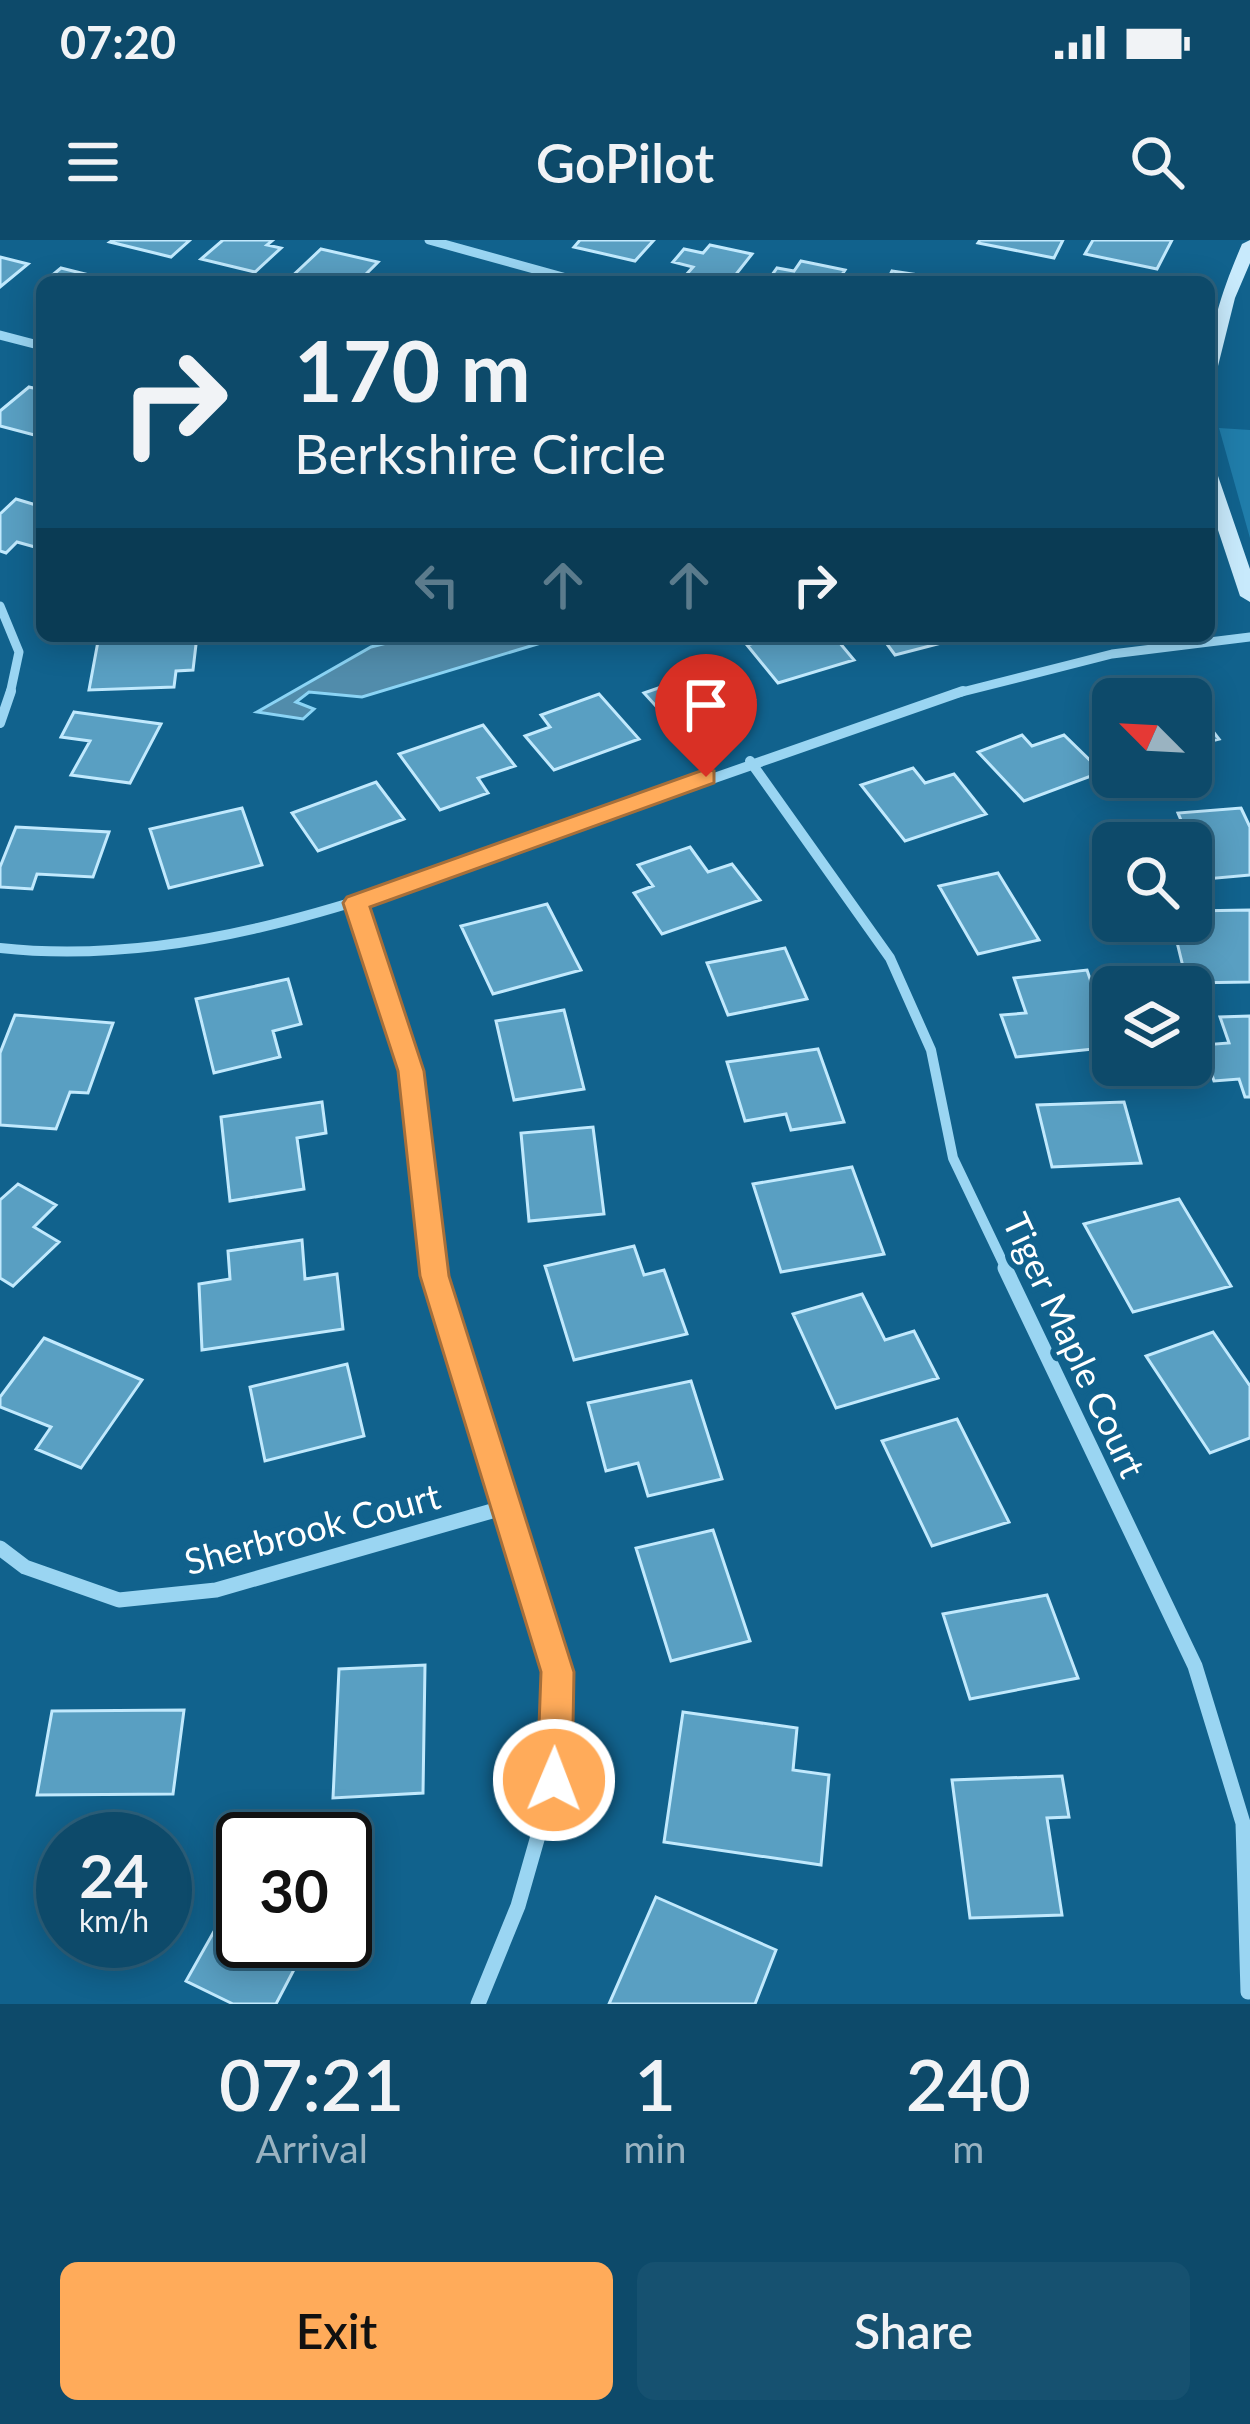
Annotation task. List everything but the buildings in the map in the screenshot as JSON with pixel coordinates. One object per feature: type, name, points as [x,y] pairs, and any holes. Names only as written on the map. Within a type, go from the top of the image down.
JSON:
[{"type":"street","points":[[429,240],[559,276]]},
{"type":"street","points":[[1215,346],[1227,298],[1250,244]]},
{"type":"street","points":[[0,335],[36,344]]},
{"type":"street","points":[[1215,494],[1250,596]]},
{"type":"street","points":[[0,606],[19,652],[7,713],[0,722]]},
{"type":"street","points":[[1215,641],[1250,637]]},
{"type":"street","points":[[0,948],[63,955],[208,940],[356,903],[750,761],[968,689],[1112,654],[1209,642]]},
{"type":"street","name":"Tiger Maple Court","points":[[750,761],[890,958],[932,1050],[953,1158],[1195,1666],[1243,1823],[1248,1992]]},
{"type":"street","points":[[356,903],[411,1071],[434,1276],[557,1672],[554,1780],[518,1906],[478,2004]]},
{"type":"street","name":"Sherbrook Court","points":[[0,1548],[25,1567],[119,1600],[216,1590],[506,1507]]},
{"type":"shaded area","points":[[1219,428],[1250,430],[1250,538]]},
{"type":"shaded area","points":[[391,642],[544,642],[362,697],[309,692],[296,702],[314,709],[303,719],[257,712],[371,647]]},
{"type":"route","points":[[554,1780],[557,1672],[434,1276],[411,1071],[356,903],[706,777]]}]
